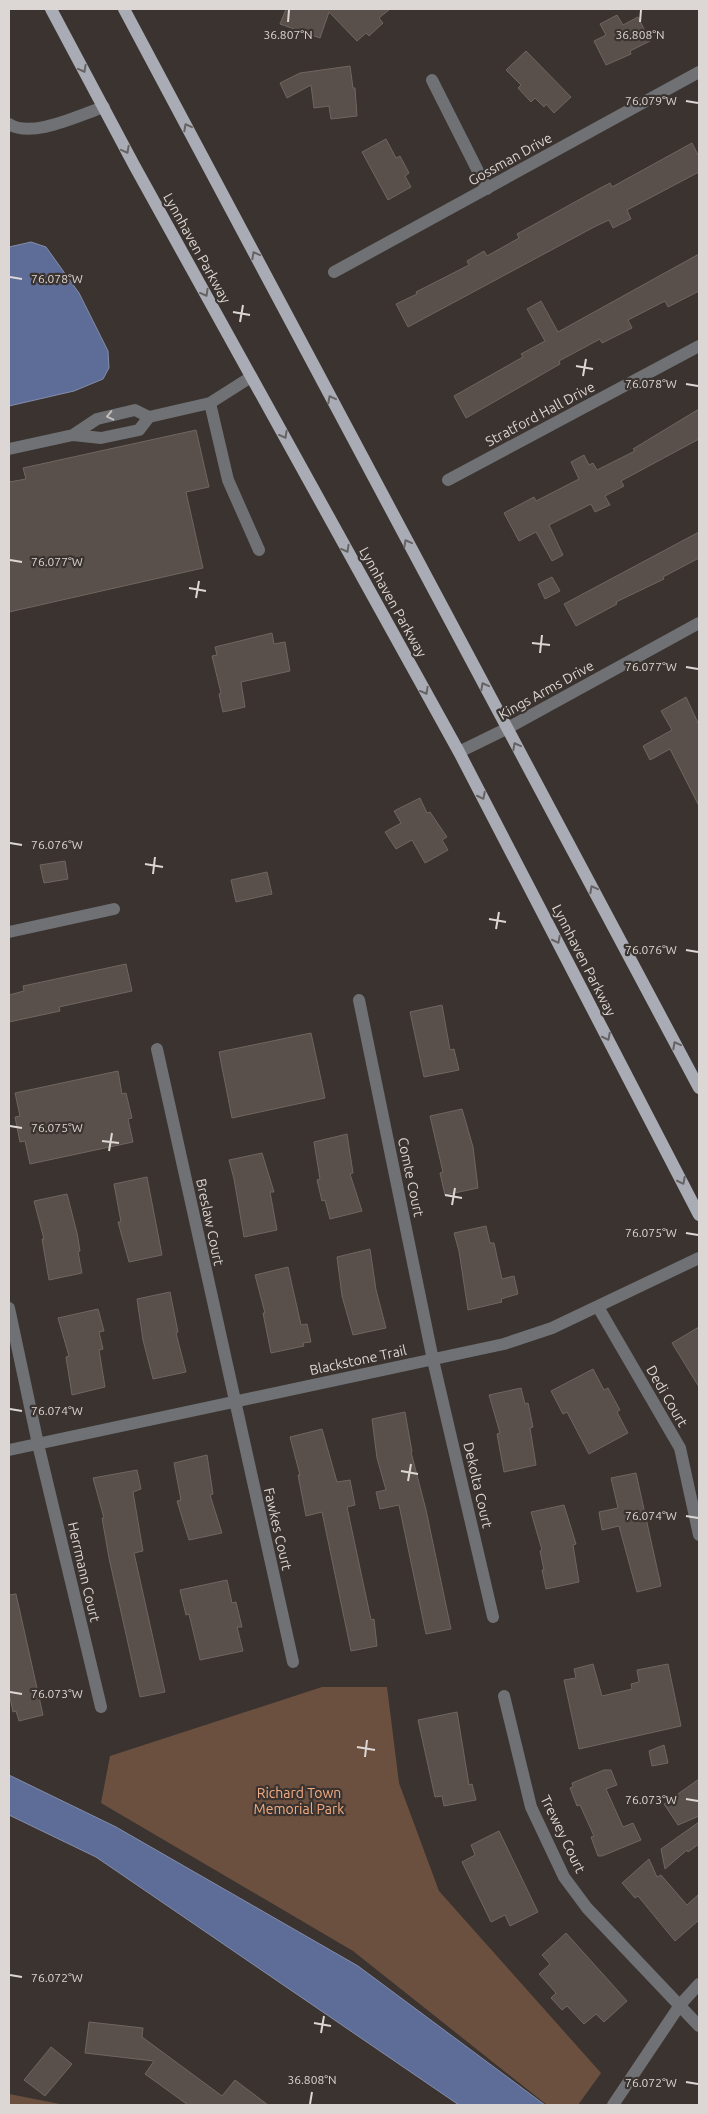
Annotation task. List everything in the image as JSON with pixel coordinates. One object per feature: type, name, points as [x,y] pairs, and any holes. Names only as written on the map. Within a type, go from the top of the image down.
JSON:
[{"type":"main road","name":"Lynnhaven Parkway","points":[[51,9],[251,377],[459,752],[699,1215]]},
{"type":"main road","points":[[124,9],[699,1088]]},
{"type":"street","name":"Gossman Drive","points":[[334,272],[699,72]]},
{"type":"street","points":[[432,80],[487,189]]},
{"type":"street","points":[[9,124],[16,129],[33,130],[104,107]]},
{"type":"street","name":"Stratford Hall Drive","points":[[448,480],[699,346]]},
{"type":"street","points":[[9,449],[73,434],[97,419],[125,412],[135,410],[149,417],[210,403],[251,377]]},
{"type":"street","points":[[210,403],[228,480],[259,550]]},
{"type":"street","points":[[73,434],[101,438],[139,430],[149,417]]},
{"type":"street","name":"Kings Arms Drive","points":[[459,752],[506,729],[699,624]]},
{"type":"street","points":[[9,932],[114,909]]},
{"type":"street","name":"Comte Court","points":[[359,1000],[433,1360]]},
{"type":"street","name":"Breslaw Court","points":[[157,1049],[234,1402]]},
{"type":"street","name":"Blackstone Trail","points":[[9,1450],[504,1344],[552,1328],[699,1258]]},
{"type":"street","name":"Dedi Court","points":[[598,1307],[680,1448],[699,1535]]},
{"type":"street","name":"Herrmann Court","points":[[9,1308],[38,1444],[101,1706]]},
{"type":"street","name":"Dekolta Court","points":[[433,1360],[493,1617]]},
{"type":"street","name":"Fawkes Court","points":[[234,1402],[292,1662]]},
{"type":"street","name":"Trewey Court","points":[[504,1696],[531,1808],[564,1877],[587,1908],[699,2026]]},
{"type":"street","points":[[613,2105],[680,2006],[699,1984]]},
{"type":"green space","name":"Richard Town Memorial Park","points":[[322,1687],[387,1687],[399,1783],[439,1891],[601,2073],[578,2105],[547,2105],[353,1951],[101,1803],[110,1756]]},
{"type":"green space","points":[[9,2094],[65,2105],[9,2105]]},
{"type":"water","points":[[31,242],[46,247],[79,293],[108,351],[109,368],[103,379],[74,391],[9,406],[9,247]]},
{"type":"water","points":[[9,1775],[116,1827],[358,1966],[545,2105],[459,2105],[96,1857],[9,1815]]},
{"type":"building","points":[[286,9],[390,9],[379,18],[383,23],[369,36],[366,33],[357,41],[329,12],[320,38],[280,24]]},
{"type":"building","points":[[617,15],[623,25],[638,17],[650,41],[630,51],[631,54],[606,65],[594,41],[606,35],[600,24]]},
{"type":"building","points":[[526,51],[571,97],[554,113],[546,104],[544,107],[535,98],[531,102],[518,88],[521,85],[506,70]]},
{"type":"building","points":[[350,66],[353,88],[355,88],[357,116],[331,119],[329,106],[314,108],[311,85],[287,98],[280,83],[300,73]]},
{"type":"building","points":[[386,139],[396,158],[400,156],[409,173],[405,176],[411,187],[388,200],[362,152]]},
{"type":"building","points":[[692,143],[699,157],[699,172],[627,210],[631,219],[613,228],[609,220],[596,226],[408,327],[396,304],[469,265],[467,261],[484,251],[487,256],[519,238],[517,234],[593,192],[610,183],[612,187]]},
{"type":"building","points":[[699,254],[699,291],[668,307],[665,301],[628,320],[632,328],[602,343],[600,339],[559,361],[560,364],[466,418],[454,396],[523,357],[521,354],[545,341],[527,309],[541,301],[558,332]]},
{"type":"building","points":[[699,409],[699,439],[621,481],[624,486],[605,496],[610,505],[595,512],[591,504],[549,525],[563,555],[552,561],[536,532],[519,541],[504,513],[534,497],[536,501],[579,479],[571,462],[584,455],[589,465],[593,463],[597,470],[635,451],[633,449]]},
{"type":"building","points":[[196,430],[209,487],[186,492],[203,568],[9,612],[9,482],[26,479],[23,468]]},
{"type":"building","points":[[699,532],[699,558],[663,577],[664,579],[616,602],[617,604],[576,626],[564,604]]},
{"type":"building","points":[[552,577],[560,591],[545,599],[538,584]]},
{"type":"building","points":[[272,633],[274,644],[285,642],[290,671],[241,682],[245,707],[223,712],[219,694],[221,693],[212,656],[217,655],[215,647]]},
{"type":"building","points":[[686,697],[699,725],[699,806],[670,749],[650,760],[643,746],[672,730],[661,711]]},
{"type":"building","points":[[420,798],[427,813],[430,812],[447,837],[442,840],[448,850],[425,863],[412,840],[396,849],[385,832],[401,823],[394,811]]},
{"type":"building","points":[[65,861],[68,879],[44,883],[40,865]]},
{"type":"building","points":[[267,872],[272,894],[236,902],[231,880]]},
{"type":"building","points":[[126,964],[132,991],[59,1007],[60,1011],[9,1022],[9,995],[24,991],[23,986]]},
{"type":"building","points":[[442,1005],[450,1050],[454,1049],[459,1070],[424,1077],[410,1012]]},
{"type":"building","points":[[311,1033],[325,1098],[232,1118],[219,1052]]},
{"type":"building","points":[[118,1071],[122,1094],[126,1093],[132,1118],[128,1119],[133,1142],[30,1164],[25,1141],[20,1142],[15,1117],[20,1116],[15,1093]]},
{"type":"building","points":[[462,1109],[473,1147],[478,1188],[445,1195],[440,1173],[443,1172],[430,1116]]},
{"type":"building","points":[[347,1134],[353,1173],[350,1174],[362,1211],[330,1219],[325,1200],[322,1201],[317,1180],[320,1179],[314,1142]]},
{"type":"building","points":[[262,1153],[274,1192],[270,1192],[277,1230],[244,1237],[229,1160]]},
{"type":"building","points":[[147,1177],[162,1255],[129,1262],[118,1222],[121,1222],[114,1184]]},
{"type":"building","points":[[67,1194],[77,1233],[82,1273],[49,1280],[42,1239],[44,1239],[34,1201]]},
{"type":"building","points":[[486,1226],[490,1243],[494,1243],[502,1279],[514,1276],[518,1294],[501,1299],[502,1302],[468,1310],[459,1251],[454,1233]]},
{"type":"building","points":[[370,1249],[376,1290],[386,1328],[353,1335],[342,1296],[337,1257]]},
{"type":"building","points":[[288,1267],[301,1325],[307,1324],[311,1342],[303,1343],[304,1346],[271,1353],[263,1313],[265,1313],[255,1275]]},
{"type":"building","points":[[170,1292],[178,1332],[176,1333],[186,1372],[153,1379],[143,1340],[137,1299]]},
{"type":"building","points":[[98,1309],[104,1331],[99,1332],[103,1349],[99,1350],[105,1387],[72,1395],[66,1357],[69,1356],[58,1318]]},
{"type":"building","points":[[699,1327],[699,1387],[672,1343]]},
{"type":"building","points":[[593,1369],[604,1390],[608,1388],[620,1410],[617,1412],[628,1433],[589,1454],[567,1412],[563,1414],[551,1391]]},
{"type":"building","points":[[521,1388],[525,1404],[528,1403],[533,1427],[530,1428],[536,1465],[504,1472],[497,1434],[500,1433],[489,1395]]},
{"type":"building","points":[[405,1412],[411,1452],[426,1510],[451,1629],[426,1634],[399,1505],[380,1509],[376,1492],[386,1490],[377,1458],[372,1419]]},
{"type":"building","points":[[322,1429],[337,1482],[350,1480],[355,1505],[347,1507],[371,1620],[374,1619],[377,1646],[351,1651],[322,1512],[306,1516],[298,1475],[300,1475],[290,1437]]},
{"type":"building","points":[[207,1455],[213,1494],[210,1495],[222,1533],[189,1540],[177,1501],[181,1500],[174,1463]]},
{"type":"building","points":[[137,1470],[141,1489],[133,1492],[143,1551],[134,1553],[165,1692],[140,1697],[109,1558],[102,1518],[104,1518],[93,1478]]},
{"type":"building","points":[[636,1473],[661,1586],[637,1592],[619,1526],[602,1530],[599,1512],[618,1508],[611,1478]]},
{"type":"building","points":[[564,1505],[576,1544],[573,1545],[579,1582],[546,1589],[540,1551],[542,1550],[531,1512]]},
{"type":"building","points":[[227,1580],[232,1603],[236,1602],[242,1627],[237,1627],[243,1651],[200,1660],[189,1614],[186,1615],[180,1590]]},
{"type":"building","points":[[16,1594],[43,1715],[19,1721],[16,1711],[13,1712],[9,1693],[9,1595]]},
{"type":"building","points":[[593,1664],[602,1696],[632,1689],[631,1684],[639,1682],[637,1670],[668,1664],[681,1726],[579,1749],[564,1680],[576,1678],[574,1669]]},
{"type":"building","points":[[457,1712],[469,1785],[472,1784],[476,1800],[444,1806],[442,1796],[435,1797],[418,1720]]},
{"type":"building","points":[[664,1745],[668,1763],[652,1766],[649,1751]]},
{"type":"building","points":[[604,1770],[611,1770],[617,1785],[606,1789],[623,1827],[633,1823],[641,1840],[598,1856],[591,1837],[594,1836],[580,1805],[577,1806],[570,1788],[573,1787],[572,1783]]},
{"type":"building","points":[[699,1779],[699,1816],[678,1825],[664,1804]]},
{"type":"building","points":[[699,1822],[699,1844],[688,1852],[687,1850],[665,1869],[661,1849]]},
{"type":"building","points":[[499,1831],[538,1912],[510,1926],[505,1915],[491,1922],[462,1862],[475,1855],[471,1845]]},
{"type":"building","points":[[649,1859],[657,1877],[661,1875],[687,1905],[699,1894],[699,1920],[675,1941],[638,1896],[635,1898],[622,1883]]},
{"type":"building","points":[[566,1933],[627,2001],[604,2022],[596,2014],[584,2024],[567,2006],[562,2010],[551,1998],[556,1993],[539,1974],[550,1964],[542,1955]]},
{"type":"building","points":[[89,2022],[143,2028],[142,2037],[222,2096],[235,2080],[268,2105],[188,2105],[145,2074],[154,2061],[85,2053]]},
{"type":"building","points":[[51,2047],[72,2064],[45,2096],[24,2080]]}]
